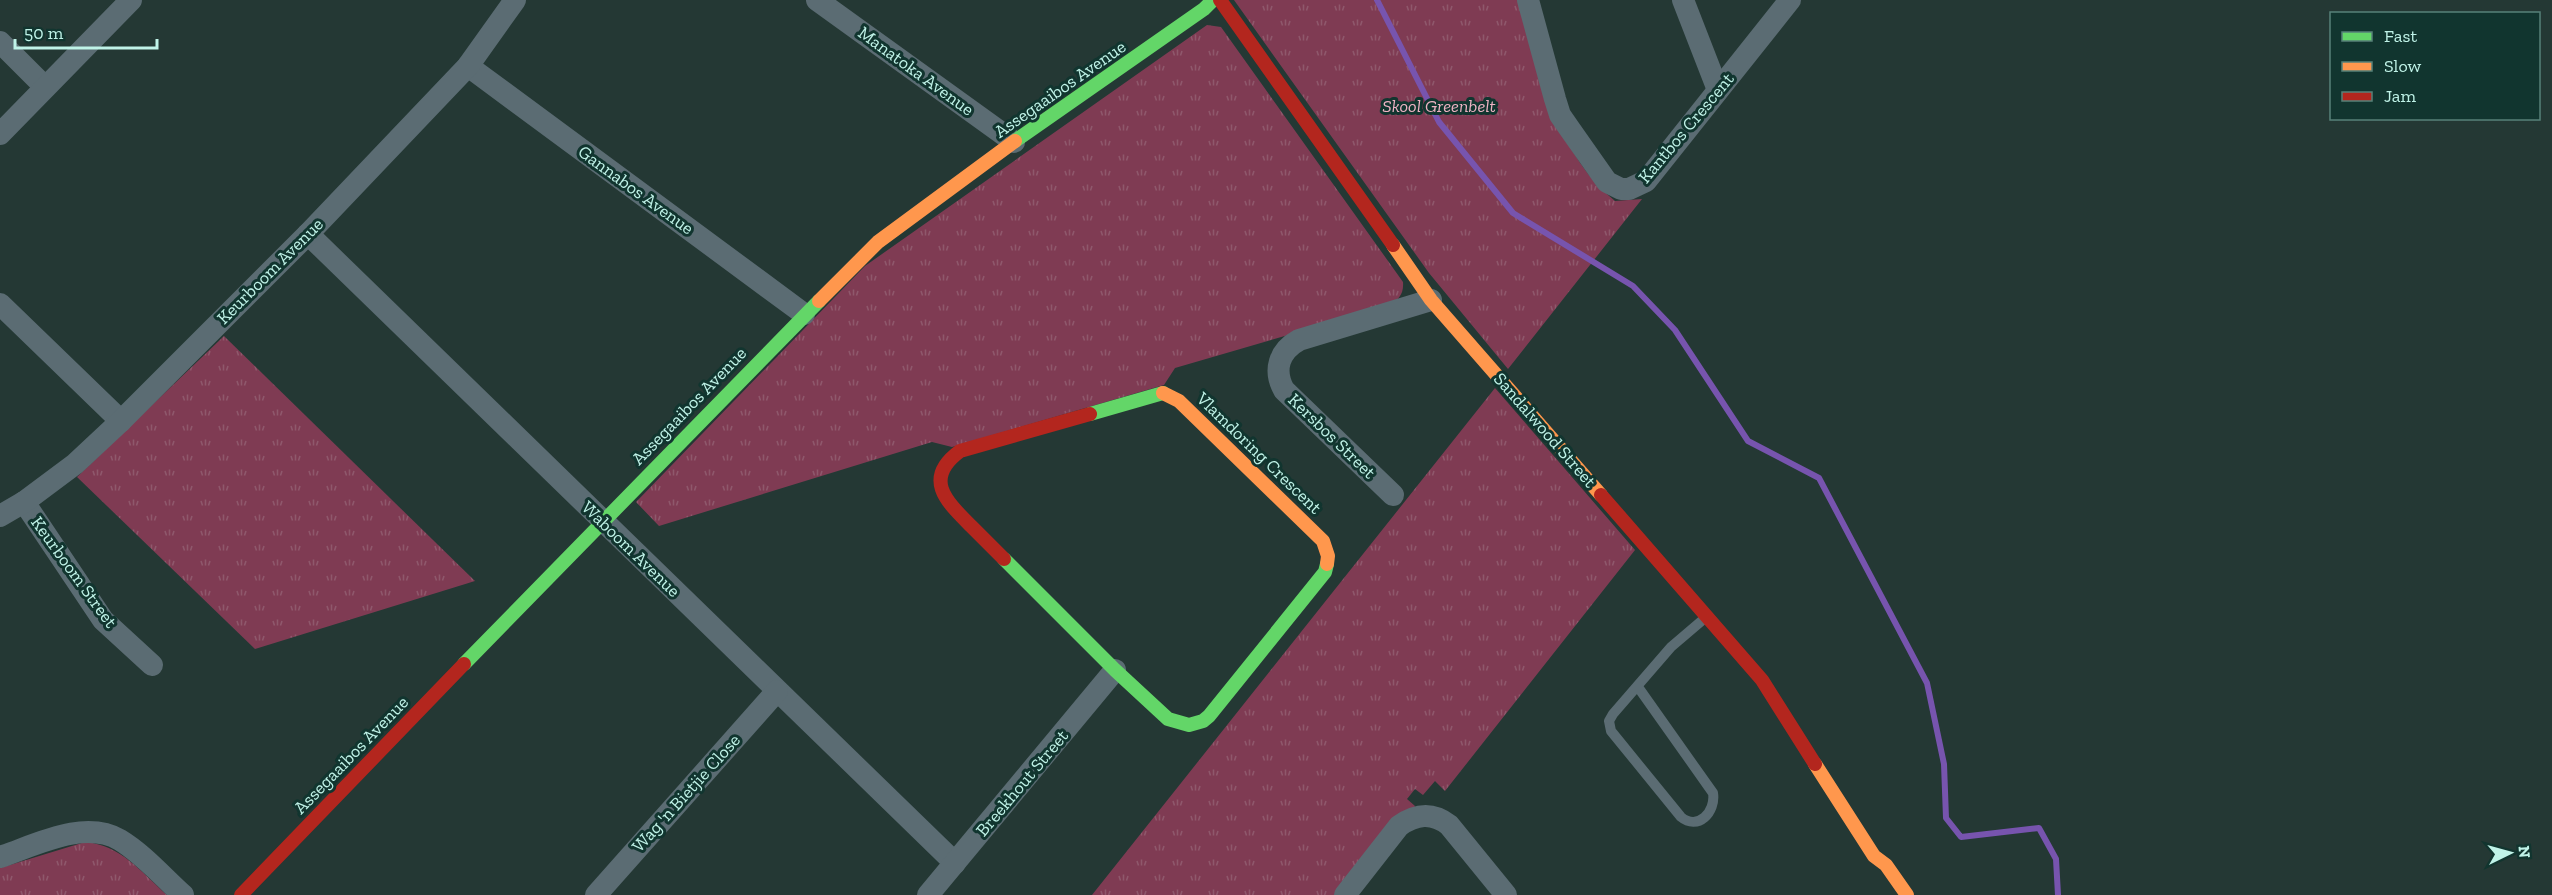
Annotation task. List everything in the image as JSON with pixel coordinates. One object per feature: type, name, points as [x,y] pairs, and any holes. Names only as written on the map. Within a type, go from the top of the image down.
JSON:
[{"type":"street","points":[[0,134],[131,0]]},
{"type":"street","name":"Keurboom Avenue","points":[[0,516],[24,502],[75,465],[122,421],[308,234],[468,66],[515,0]]},
{"type":"street","name":"Manatoka Avenue","points":[[817,0],[1014,142]]},
{"type":"street","name":"Assegaaibos Avenue","points":[[241,895],[602,521],[804,314],[878,242],[1014,142],[1204,9],[1213,0]]},
{"type":"street","name":"Sandalwood Street","points":[[1220,0],[1431,300],[1762,680],[1874,856],[1886,865],[1907,895]]},
{"type":"street","name":"Kantbos Crescent","points":[[1528,0],[1560,115],[1602,176],[1613,186],[1629,189],[1646,181],[1790,0]]},
{"type":"street","points":[[1683,0],[1718,90]]},
{"type":"street","points":[[0,42],[45,87]]},
{"type":"street","name":"Gannabos Avenue","points":[[468,66],[804,314]]},
{"type":"street","name":"Waboom Avenue","points":[[308,234],[955,862]]},
{"type":"street","name":"Kersbos Street","points":[[1393,495],[1284,390],[1279,375],[1280,360],[1287,348],[1299,340],[1431,300]]},
{"type":"street","points":[[0,304],[122,421]]},
{"type":"street","name":"Vlamdoring Crescent","points":[[1163,393],[1179,401],[1323,541],[1326,547],[1327,565],[1324,572],[1203,721],[1189,725],[1168,719],[1116,670],[946,501],[940,483],[941,474],[948,460],[960,451],[1163,393]]},
{"type":"street","name":"Keurboom Street","points":[[24,502],[104,620],[152,665]]},
{"type":"street","name":"Breekhout Street","points":[[928,895],[1116,670]]},
{"type":"street","name":"Wag 'n Bietjie Close","points":[[596,895],[777,690]]},
{"type":"street","points":[[1345,895],[1399,826],[1425,815],[1442,820],[1449,825],[1506,895]]},
{"type":"street","points":[[0,857],[79,832],[101,833],[122,841],[183,895]]},
{"type":"street","name":"Sandalwood Street","points":[[1874,856],[1877,871],[1892,895]]},
{"type":"lane","points":[[1638,687],[1713,793],[1712,811],[1704,818],[1694,822],[1686,821],[1681,817],[1611,730],[1609,721],[1671,647],[1707,616]]},
{"type":"green space","name":"Skool Greenbelt","points":[[1234,0],[1519,0],[1553,109],[1578,159],[1615,201],[1642,199],[1508,369],[1429,273]]},
{"type":"green space","points":[[1207,25],[1221,27],[1403,282],[1400,297],[1395,302],[1388,306],[1175,368],[1164,385],[952,447],[932,442],[659,526],[636,502],[865,266]]},
{"type":"green space","points":[[224,336],[475,581],[255,649],[77,477]]},
{"type":"green space","points":[[1495,388],[1635,550],[1445,791],[1435,781],[1423,795],[1415,789],[1407,799],[1415,806],[1414,808],[1395,818],[1334,895],[1092,895]]},
{"type":"green space","points":[[85,842],[98,844],[120,854],[167,895],[0,895],[0,868]]},
{"type":"waterway","points":[[1377,0],[1439,122],[1513,213],[1633,286],[1675,330],[1748,441],[1819,478],[1927,683],[1944,764],[1946,818],[1961,837],[2039,828],[2056,859],[2058,895]]},
{"type":"traffic: fast","points":[[1015,141],[1204,9],[1213,0]]},
{"type":"traffic: fast","points":[[464,664],[819,301]]},
{"type":"traffic: fast","points":[[1090,414],[1163,393]]},
{"type":"traffic: fast","points":[[1004,559],[1115,670],[1168,719],[1189,725],[1203,721],[1209,716],[1325,572],[1327,564]]},
{"type":"traffic: slow","points":[[819,301],[878,242],[1015,141]]},
{"type":"traffic: slow","points":[[1393,245],[1431,300],[1601,495]]},
{"type":"traffic: slow","points":[[1163,393],[1179,401],[1323,541],[1328,556],[1327,564]]},
{"type":"traffic: slow","points":[[1815,764],[1874,856],[1886,865],[1907,895]]},
{"type":"traffic: jam","points":[[1220,0],[1393,245]]},
{"type":"traffic: jam","points":[[1004,559],[947,499],[940,481],[942,471],[960,451],[1090,414]]},
{"type":"traffic: jam","points":[[1601,495],[1762,680],[1815,764]]},
{"type":"traffic: jam","points":[[241,895],[464,664]]}]
